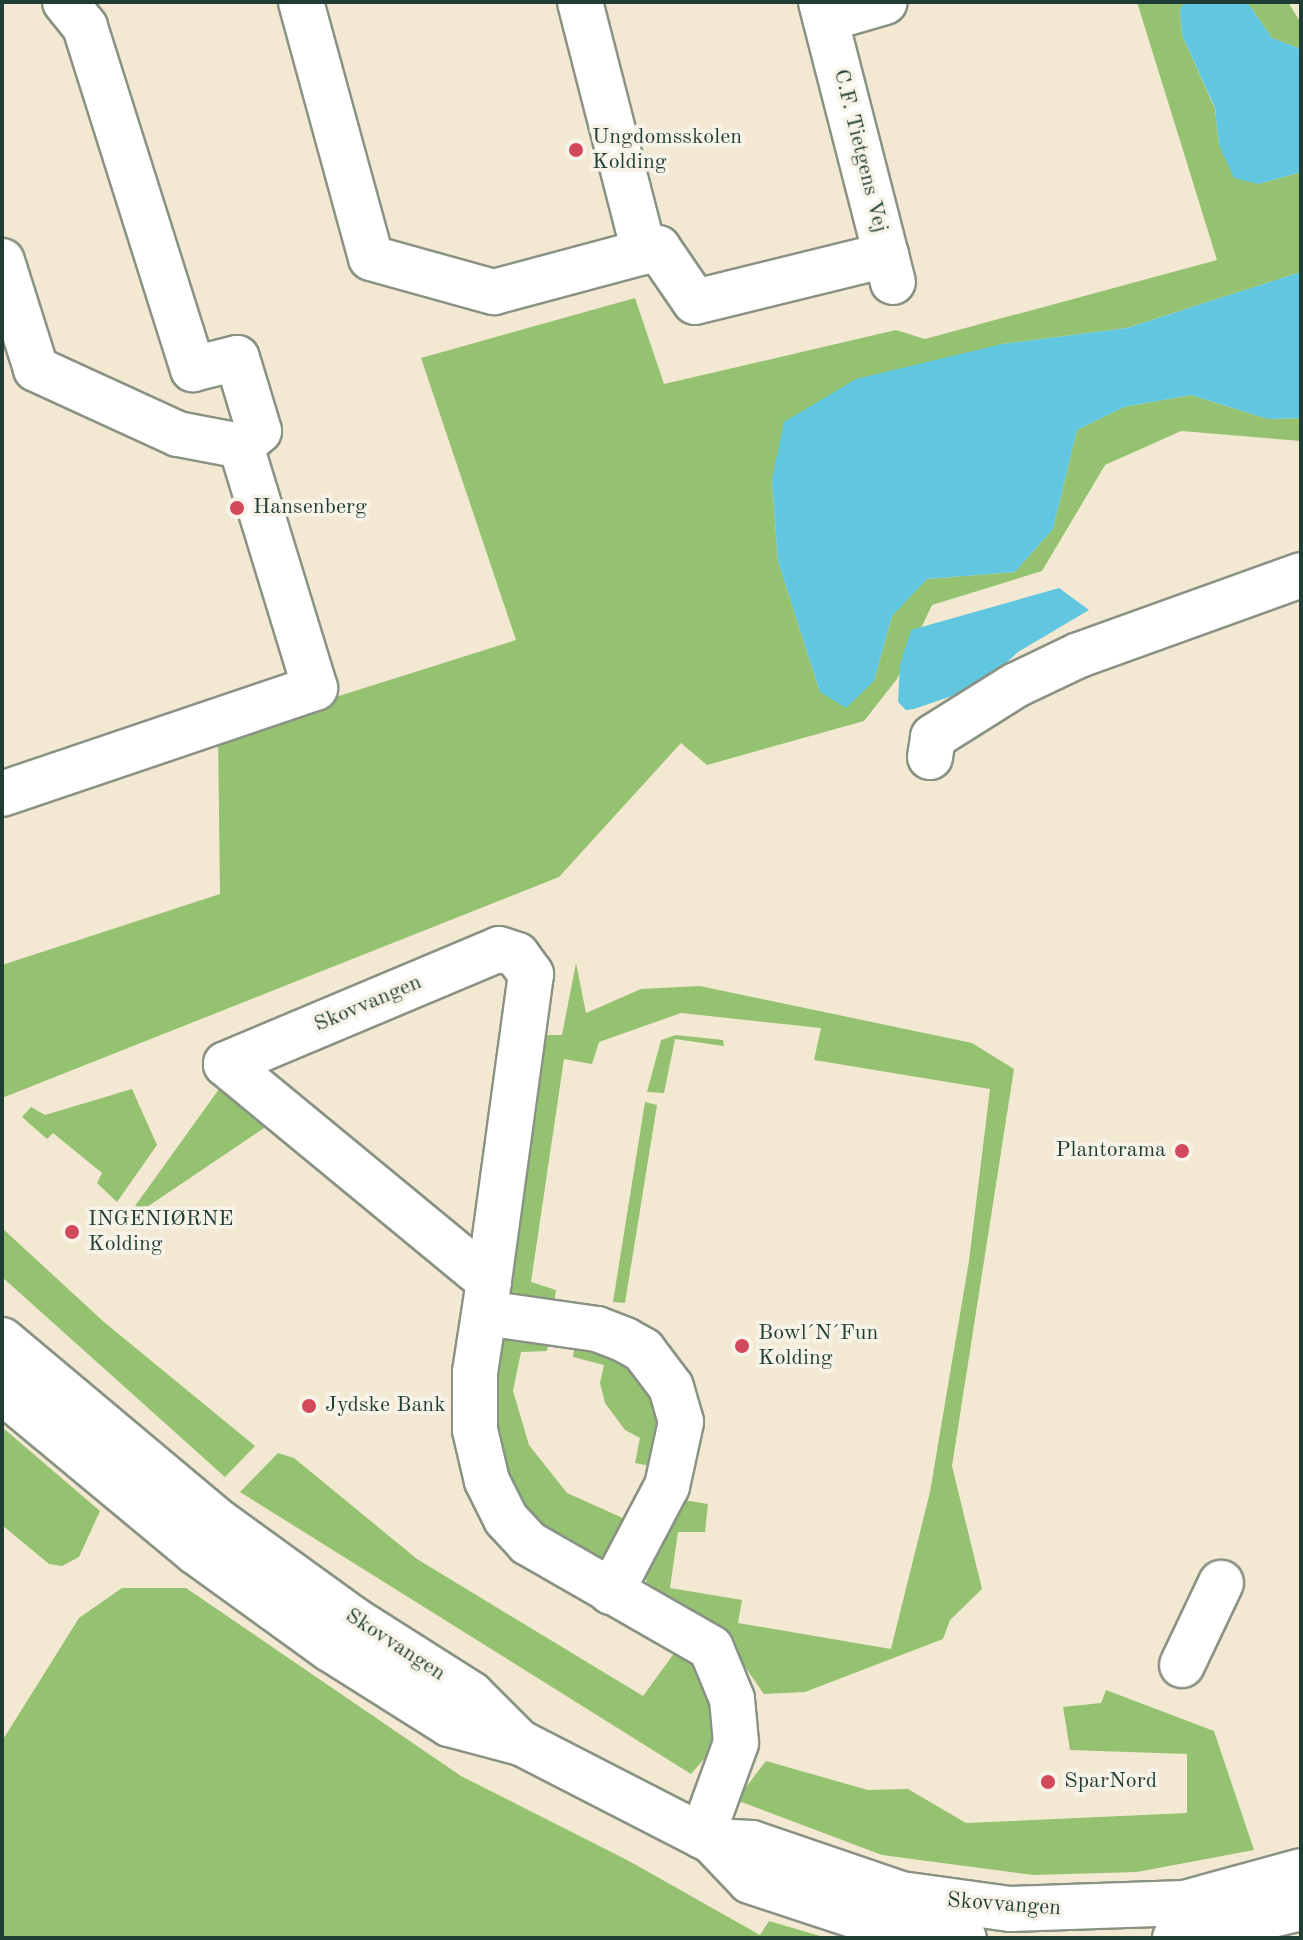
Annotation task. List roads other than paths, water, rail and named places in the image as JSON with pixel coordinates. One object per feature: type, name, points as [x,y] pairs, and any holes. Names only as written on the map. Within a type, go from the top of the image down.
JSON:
[{"type":"street","points":[[65,2],[85,27],[193,369],[237,358],[259,431],[241,446]]},
{"type":"street","points":[[301,2],[371,258],[494,292],[644,252],[580,2]]},
{"type":"street","name":"C.F. Tietgens Vej","points":[[644,252],[658,248],[695,302],[890,269],[852,7]]},
{"type":"street","points":[[2,261],[36,369],[178,434],[241,446]]},
{"type":"street","points":[[2,794],[315,688],[241,446]]},
{"type":"street","points":[[930,757],[933,737],[1016,685],[1079,655],[1301,575]]},
{"type":"street","name":"Skovvangen","points":[[487,1297],[226,1064],[499,949],[517,955],[531,974],[487,1297],[475,1372],[475,1430],[487,1481],[506,1519],[528,1543],[711,1648],[724,1673],[736,1743],[707,1839]]},
{"type":"street","points":[[487,1297],[625,1340],[643,1350],[671,1387],[681,1422],[667,1486],[611,1592]]},
{"type":"street","name":"Skovvangen","points":[[2,1340],[219,1522],[353,1619],[471,1694],[521,1743]]},
{"type":"street","name":"Skovvangen","points":[[2,1391],[196,1552],[330,1649],[449,1724],[521,1743],[707,1839],[750,1881],[877,1923],[964,1938]]},
{"type":"street","points":[[1182,1665],[1221,1583]]},
{"type":"street","name":"Skovvangen","points":[[707,1839],[752,1843],[901,1894],[1010,1909],[1185,1903],[1301,1871]]},
{"type":"street","points":[[1175,1938],[1301,1908]]},
{"type":"water","points":[[1185,2],[1247,2],[1272,38],[1301,49],[1301,172],[1259,184],[1234,178],[1219,145],[1215,108],[1182,35],[1180,9]]},
{"type":"water","points":[[1301,272],[1301,418],[1268,419],[1191,395],[1124,407],[1077,430],[1053,529],[1015,572],[927,579],[892,616],[874,681],[846,708],[820,692],[778,561],[772,480],[784,422],[856,379],[1002,344],[1127,328]]},
{"type":"water","points":[[1059,588],[1089,610],[1018,652],[981,686],[914,709],[906,710],[898,702],[900,665],[911,630]]},
{"type":"place","name":"Ungdomsskolen Kolding","points":[[576,150]]},
{"type":"place","name":"Hansenberg","points":[[237,508]]},
{"type":"place","name":"Plantorama","points":[[1182,1151]]},
{"type":"place","name":"INGENIØRNE Kolding","points":[[72,1232]]},
{"type":"place","name":"Bowl´N´Fun Kolding","points":[[742,1346]]},
{"type":"place","name":"Jydske Bank","points":[[309,1406]]},
{"type":"place","name":"SparNord","points":[[1048,1782]]}]
